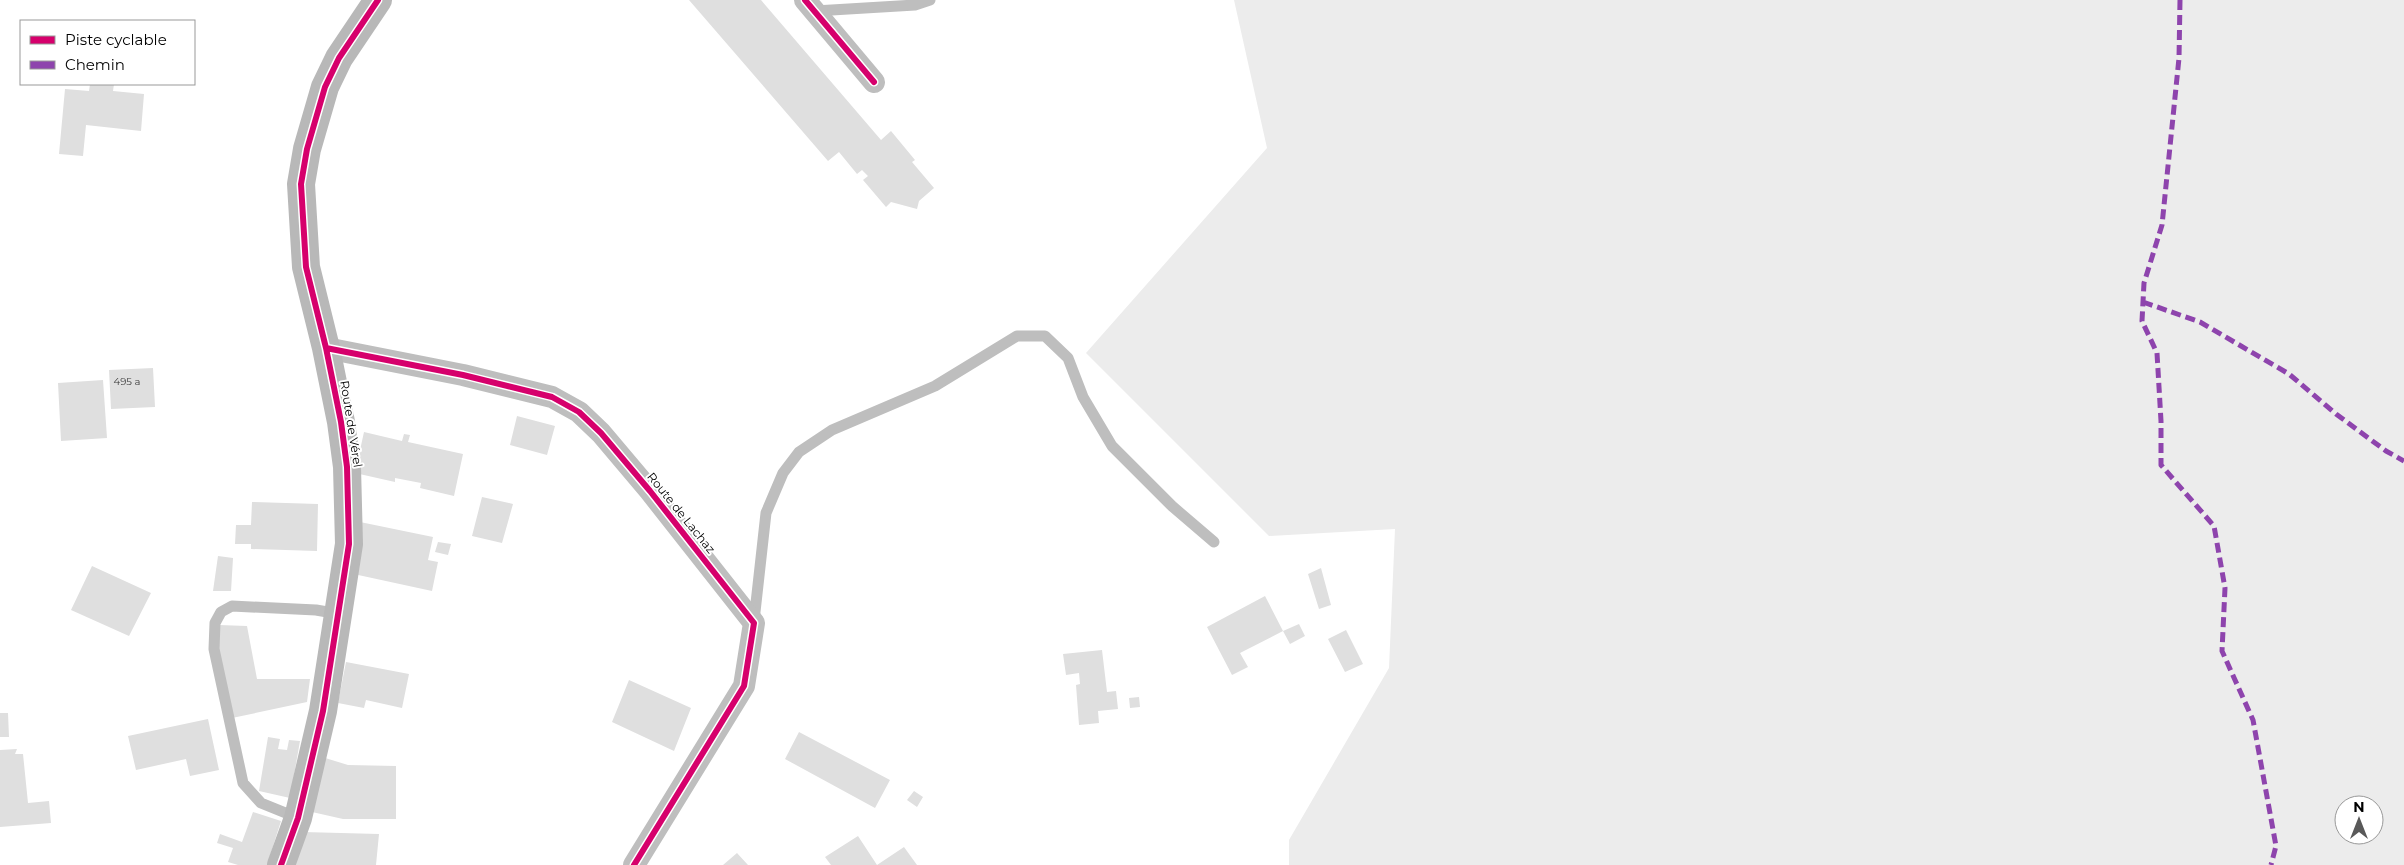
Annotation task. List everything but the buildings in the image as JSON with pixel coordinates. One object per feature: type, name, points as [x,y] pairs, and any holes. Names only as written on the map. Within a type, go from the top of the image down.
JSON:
[{"type":"street","name":"Route de Vérel","points":[[280,865],[298,818],[323,710],[349,544],[348,467],[326,348],[306,267],[301,184],[307,149],[325,87],[339,58],[378,0]]},
{"type":"street","points":[[810,6],[874,82]]},
{"type":"street","name":"Route de Lachaz","points":[[326,348],[463,375],[552,397],[579,412],[601,433],[650,491],[754,623]]},
{"type":"street","points":[[634,865],[744,686],[754,623]]},
{"type":"lane","points":[[810,6],[915,6],[930,0]]},
{"type":"lane","points":[[754,623],[766,514],[783,473],[799,452],[832,430],[935,386],[1017,336],[1044,336],[1068,358],[1083,397],[1112,446],[1172,506],[1214,542]]},
{"type":"lane","points":[[298,818],[261,803],[243,784],[214,649],[215,623],[221,612],[232,606],[316,610],[339,614]]},
{"type":"shaded area","points":[[1234,0],[2404,0],[2404,865],[1289,865],[1289,840],[1389,668],[1395,529],[1269,536],[1086,353],[1267,148]]},
{"type":"marked path","points":[[2180,0],[2179,58],[2162,225],[2144,283],[2142,321],[2157,353],[2161,421],[2161,465],[2214,526],[2225,588],[2222,651],[2253,720],[2276,846],[2271,865]]},
{"type":"marked path","points":[[2143,302],[2200,322],[2289,374],[2336,414],[2386,451],[2404,461]]},
{"type":"cycle path","points":[[281,865],[298,818],[323,711],[349,544],[347,467],[341,422],[326,348],[306,267],[301,184],[307,149],[325,87],[339,58],[378,0]]},
{"type":"cycle path","points":[[805,0],[874,82]]},
{"type":"cycle path","points":[[326,348],[463,375],[552,397],[579,412],[601,433],[650,491],[754,623],[744,686],[634,865]]}]
